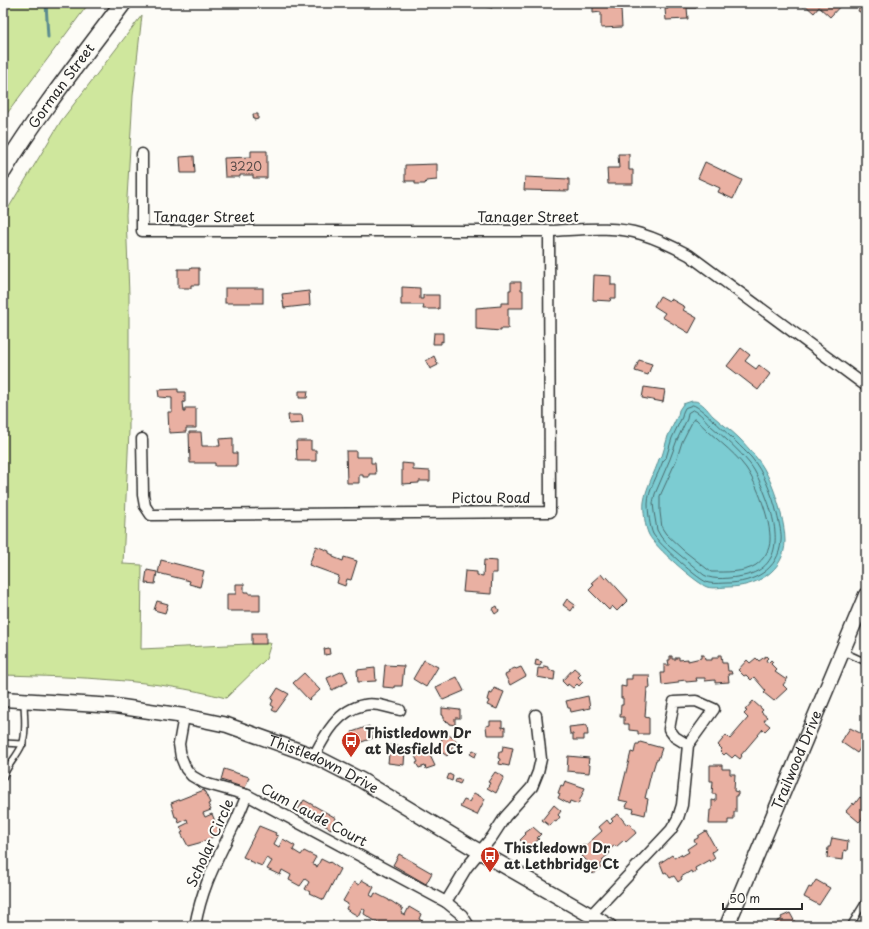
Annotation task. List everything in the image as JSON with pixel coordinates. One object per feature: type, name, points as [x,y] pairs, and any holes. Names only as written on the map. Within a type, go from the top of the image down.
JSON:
[{"type":"main road","name":"Gorman Street","points":[[3,171],[14,152],[54,95],[123,3]]},
{"type":"main road","name":"Trailwood Drive","points":[[727,926],[866,594]]},
{"type":"main road","name":"Thistledown Drive","points":[[3,699],[115,706],[184,716],[227,725],[314,756],[361,780],[609,926]]},
{"type":"street","name":"Tanager Street","points":[[142,154],[142,231],[616,230],[640,233],[662,241],[689,254],[866,386]]},
{"type":"street","name":"Pictou Road","points":[[142,439],[143,495],[145,506],[151,515],[550,512],[549,231]]},
{"type":"street","points":[[591,915],[671,830],[678,818],[682,805],[688,745],[714,709],[696,701],[674,702],[669,729],[675,737],[688,745]]},
{"type":"street","points":[[314,756],[332,725],[346,712],[365,704],[400,710]]},
{"type":"street","points":[[446,902],[468,867],[481,852],[505,817],[532,787],[541,759],[536,715]]},
{"type":"street","name":"Cum Laude Court","points":[[184,716],[179,744],[181,757],[186,769],[192,776],[204,783],[247,795],[446,902],[462,915],[469,926]]},
{"type":"street","name":"Scholar Circle","points":[[196,926],[199,907],[209,876],[233,828],[247,795]]},
{"type":"lane","points":[[843,651],[866,662]]},
{"type":"lane","points":[[3,778],[5,770],[23,744],[24,700]]},
{"type":"lane","points":[[3,743],[23,744]]},
{"type":"lane","points":[[850,926],[866,900]]},
{"type":"green space","points":[[3,3],[89,3],[3,119]]},
{"type":"green space","points":[[142,15],[133,96],[126,215],[129,295],[129,431],[123,564],[142,565],[141,649],[271,643],[266,659],[226,698],[171,687],[115,680],[3,675],[3,217],[61,121]]},
{"type":"water","points":[[697,401],[702,404],[749,449],[764,468],[777,499],[784,531],[784,552],[774,569],[767,575],[749,584],[718,588],[707,587],[685,572],[652,540],[645,523],[644,502],[659,459],[662,456],[668,436],[679,410],[683,404]]},
{"type":"building","points":[[469,3],[493,3],[492,8]]},
{"type":"building","points":[[593,3],[615,3],[615,9],[621,9],[622,27],[601,28],[601,12],[593,13]]},
{"type":"building","points":[[674,3],[696,3],[696,8],[687,8],[688,19],[666,20],[665,9],[668,9],[668,6],[674,6]]},
{"type":"building","points":[[799,3],[843,3],[830,17],[819,7],[814,13],[805,5],[804,7]]},
{"type":"building","points":[[862,3],[866,3],[866,15],[858,11]]},
{"type":"building","points":[[253,114],[258,114],[258,119],[254,120]]},
{"type":"building","points":[[251,151],[267,151],[267,178],[253,178],[253,175],[225,177],[224,158],[251,157]]},
{"type":"building","points":[[618,154],[629,154],[629,170],[633,170],[633,184],[608,184],[607,168],[619,168]]},
{"type":"building","points":[[194,156],[195,173],[181,173],[180,157]]},
{"type":"building","points":[[705,162],[742,180],[733,199],[718,192],[720,188],[698,178]]},
{"type":"building","points":[[437,164],[437,180],[426,181],[425,184],[415,184],[415,181],[405,181],[405,165]]},
{"type":"building","points":[[525,177],[569,179],[569,191],[524,190]]},
{"type":"building","points":[[199,268],[199,285],[191,285],[191,288],[178,288],[178,269]]},
{"type":"building","points":[[594,275],[611,276],[611,285],[616,285],[616,298],[611,298],[610,301],[593,300]]},
{"type":"building","points":[[511,282],[521,282],[521,290],[523,290],[523,308],[508,308],[508,329],[501,329],[501,331],[476,329],[476,308],[501,306],[501,303],[509,303],[509,290],[511,290]]},
{"type":"building","points":[[402,287],[420,288],[420,299],[423,299],[423,295],[439,295],[439,309],[423,309],[424,305],[401,305]]},
{"type":"building","points":[[225,288],[263,288],[263,303],[225,303]]},
{"type":"building","points":[[309,291],[310,305],[284,308],[282,294]]},
{"type":"building","points":[[660,296],[669,301],[671,299],[685,307],[683,310],[697,318],[689,333],[662,317],[665,313],[654,306]]},
{"type":"building","points":[[434,333],[443,333],[443,342],[441,341],[441,344],[433,344]]},
{"type":"building","points":[[741,348],[750,355],[745,361],[756,369],[759,365],[770,374],[758,390],[727,366]]},
{"type":"building","points":[[434,356],[438,365],[430,369],[426,361]]},
{"type":"building","points":[[639,360],[652,364],[648,375],[635,371]]},
{"type":"building","points":[[644,387],[665,390],[663,402],[642,398]]},
{"type":"building","points":[[178,389],[178,392],[185,392],[185,402],[183,402],[184,412],[185,408],[196,408],[196,428],[186,428],[186,432],[169,433],[168,412],[172,412],[172,398],[159,397],[158,390]]},
{"type":"building","points":[[299,391],[308,391],[307,398],[299,398]]},
{"type":"building","points":[[288,415],[302,415],[303,423],[289,424]]},
{"type":"building","points":[[189,432],[201,432],[202,446],[220,446],[219,439],[233,438],[233,453],[237,453],[237,466],[215,466],[215,463],[190,463]]},
{"type":"building","points":[[296,441],[311,441],[311,450],[316,450],[316,461],[297,461]]},
{"type":"building","points":[[346,451],[356,451],[356,457],[371,457],[371,463],[375,463],[376,474],[369,474],[369,477],[359,475],[359,483],[347,483]]},
{"type":"building","points":[[402,463],[413,464],[413,470],[430,471],[430,481],[402,484]]},
{"type":"building","points":[[316,546],[329,551],[333,557],[343,561],[344,557],[357,561],[351,580],[347,579],[345,586],[337,583],[339,576],[309,565]]},
{"type":"building","points":[[161,560],[204,571],[200,587],[189,584],[190,581],[158,573]]},
{"type":"building","points":[[484,560],[497,561],[497,573],[492,573],[491,594],[463,592],[465,571],[477,572],[477,575],[483,576]]},
{"type":"building","points":[[147,570],[157,572],[155,584],[145,583]]},
{"type":"building","points":[[601,574],[605,579],[607,577],[628,600],[617,611],[612,606],[609,610],[589,590],[594,585],[591,583]]},
{"type":"building","points":[[236,584],[244,584],[244,592],[249,592],[249,594],[260,594],[260,611],[227,611],[227,594],[236,594]]},
{"type":"building","points":[[567,599],[575,605],[571,611],[563,605]]},
{"type":"building","points":[[157,601],[168,604],[165,613],[154,610]]},
{"type":"building","points":[[497,606],[499,611],[495,614],[492,609]]},
{"type":"building","points":[[252,633],[266,633],[266,644],[252,644]]},
{"type":"building","points":[[329,648],[330,654],[325,655],[324,649]]},
{"type":"building","points":[[701,655],[704,655],[705,660],[712,660],[712,658],[718,658],[718,655],[721,655],[722,663],[727,663],[728,671],[731,671],[732,674],[728,674],[729,682],[715,683],[715,680],[705,681],[705,678],[696,678],[697,681],[686,682],[686,680],[678,681],[678,683],[662,685],[661,673],[664,673],[664,665],[669,665],[668,660],[670,660],[670,656],[672,656],[672,659],[679,657],[679,660],[688,659],[688,661],[701,658]]},
{"type":"building","points":[[766,656],[768,658],[766,660],[768,663],[771,660],[773,662],[771,664],[777,670],[775,672],[785,679],[787,677],[788,678],[783,685],[787,689],[774,701],[764,693],[766,691],[754,677],[751,680],[738,670],[747,660],[750,663],[756,658],[759,661]]},
{"type":"building","points":[[424,660],[438,667],[426,687],[413,679]]},
{"type":"building","points":[[536,660],[542,662],[540,666],[535,665]]},
{"type":"building","points":[[385,665],[404,666],[402,686],[394,686],[394,688],[383,687]]},
{"type":"building","points":[[544,666],[549,667],[549,670],[555,671],[554,680],[537,677],[538,668],[544,669]]},
{"type":"building","points":[[521,667],[526,676],[510,685],[505,675],[509,673],[508,671]]},
{"type":"building","points":[[375,668],[376,681],[358,682],[357,670]]},
{"type":"building","points":[[574,668],[581,674],[578,677],[583,682],[579,686],[577,684],[573,688],[568,684],[567,686],[562,681]]},
{"type":"building","points":[[343,671],[348,682],[332,690],[327,678]]},
{"type":"building","points":[[304,673],[320,690],[309,700],[293,683]]},
{"type":"building","points":[[632,675],[649,675],[650,688],[647,688],[645,717],[649,718],[649,734],[638,734],[638,731],[629,730],[629,724],[624,724],[624,717],[620,717],[621,705],[623,705],[623,698],[621,698],[621,686],[626,687],[626,679],[632,679]]},
{"type":"building","points":[[457,677],[464,691],[443,700],[436,687]]},
{"type":"building","points":[[278,688],[289,694],[276,712],[272,710],[274,707],[271,705],[273,700],[271,699]]},
{"type":"building","points":[[494,688],[504,692],[497,709],[487,705],[489,701],[487,700],[489,693],[492,694]]},
{"type":"building","points":[[588,696],[590,708],[571,712],[566,701]]},
{"type":"building","points":[[753,701],[763,710],[761,712],[767,717],[764,721],[770,726],[765,731],[763,729],[741,755],[742,756],[740,759],[735,755],[732,758],[726,753],[724,755],[720,751],[722,749],[718,745],[726,735],[730,739],[748,718],[744,714],[747,711],[745,710]]},
{"type":"building","points":[[442,708],[460,710],[460,718],[455,718],[455,725],[444,721]]},
{"type":"building","points":[[490,721],[502,721],[502,728],[505,727],[505,735],[487,735],[486,726],[490,725]]},
{"type":"building","points":[[587,725],[588,735],[584,735],[584,740],[573,740],[573,734],[570,734],[569,727]]},
{"type":"building","points":[[369,726],[373,738],[356,744],[352,732]]},
{"type":"building","points":[[850,728],[866,736],[866,740],[857,753],[841,742]]},
{"type":"building","points":[[446,733],[457,741],[447,756],[436,748]]},
{"type":"building","points":[[640,742],[662,748],[658,760],[656,760],[652,770],[645,798],[648,799],[645,815],[633,812],[634,809],[626,807],[628,802],[619,800],[631,752],[634,753],[636,744],[639,744]]},
{"type":"building","points":[[390,745],[398,746],[397,749],[405,750],[404,765],[388,763]]},
{"type":"building","points":[[503,746],[513,748],[509,766],[499,764],[499,752],[502,752]]},
{"type":"building","points":[[375,747],[381,750],[379,754],[373,752]]},
{"type":"building","points":[[427,749],[435,766],[426,769],[425,766],[419,768],[416,763],[418,762],[415,756]]},
{"type":"building","points":[[473,750],[477,752],[475,757],[470,754]]},
{"type":"building","points":[[568,756],[589,758],[589,773],[567,771]]},
{"type":"building","points":[[710,765],[722,765],[722,769],[730,769],[730,774],[735,774],[734,791],[738,792],[738,795],[736,795],[736,812],[734,812],[734,820],[728,820],[728,824],[709,824],[710,810],[712,810],[712,800],[716,801],[716,794],[712,794],[713,781],[710,781]]},
{"type":"building","points":[[224,769],[249,777],[245,788],[221,780]]},
{"type":"building","points":[[495,772],[504,777],[496,793],[487,788],[490,783],[488,782]]},
{"type":"building","points":[[449,774],[453,776],[452,781],[447,779]]},
{"type":"building","points":[[457,778],[462,780],[460,784],[455,782]]},
{"type":"building","points":[[565,781],[585,788],[578,804],[570,801],[569,804],[558,798],[561,785],[563,786]]},
{"type":"building","points":[[204,790],[210,803],[208,804],[211,810],[203,813],[205,817],[212,814],[220,834],[188,846],[181,833],[183,832],[180,827],[188,823],[187,819],[179,823],[177,817],[175,817],[171,803]]},
{"type":"building","points":[[474,793],[485,799],[477,815],[460,807],[464,800],[469,802]]},
{"type":"building","points":[[860,797],[866,802],[866,815],[859,822],[846,811],[853,803],[854,805]]},
{"type":"building","points":[[304,800],[336,818],[331,829],[298,810]]},
{"type":"building","points":[[554,805],[561,811],[558,815],[560,817],[550,826],[542,820]]},
{"type":"building","points":[[618,814],[627,825],[629,823],[636,833],[626,842],[624,840],[616,847],[615,845],[608,851],[610,853],[602,860],[604,862],[600,865],[602,867],[593,874],[584,864],[587,861],[582,856],[585,853],[580,848],[583,845],[585,846],[602,831],[599,827],[607,820],[610,824],[613,821],[611,819]]},
{"type":"building","points":[[259,826],[276,833],[275,835],[278,836],[274,844],[279,847],[283,839],[295,846],[293,850],[301,855],[304,851],[316,857],[312,864],[317,867],[321,859],[329,863],[330,862],[340,869],[324,900],[309,893],[310,892],[305,889],[309,882],[305,879],[300,886],[289,880],[291,875],[282,870],[280,875],[267,869],[272,861],[266,858],[262,866],[243,857]]},
{"type":"building","points":[[533,827],[541,834],[537,838],[539,839],[529,848],[520,840],[526,834],[525,833]]},
{"type":"building","points":[[706,831],[716,849],[712,852],[715,858],[710,862],[709,860],[695,868],[696,871],[692,873],[691,871],[681,877],[682,879],[678,882],[674,876],[670,878],[666,872],[664,873],[660,863],[672,855],[674,858],[689,852],[687,849],[696,843],[694,840]]},
{"type":"building","points":[[832,838],[848,841],[847,851],[844,850],[843,860],[827,858],[828,847],[830,847]]},
{"type":"building","points":[[399,854],[432,873],[426,884],[393,865]]},
{"type":"building","points":[[362,880],[374,887],[370,895],[373,897],[375,893],[391,901],[403,909],[401,913],[405,915],[409,907],[421,914],[419,919],[424,922],[421,926],[383,926],[364,914],[365,910],[362,908],[358,916],[346,909],[348,904],[343,901],[354,882],[359,885]]},
{"type":"building","points":[[816,880],[830,888],[819,905],[804,897],[809,887],[811,888]]},
{"type":"building","points":[[790,913],[797,926],[775,926],[773,924],[782,919],[781,917]]},
{"type":"waterway","points":[[46,3],[48,37]]},
{"type":"place","name":"Thistledown Dr at Nesfield Ct","points":[[351,758]]},
{"type":"place","name":"Thistledown Dr at Lethbridge Ct","points":[[490,873]]}]
